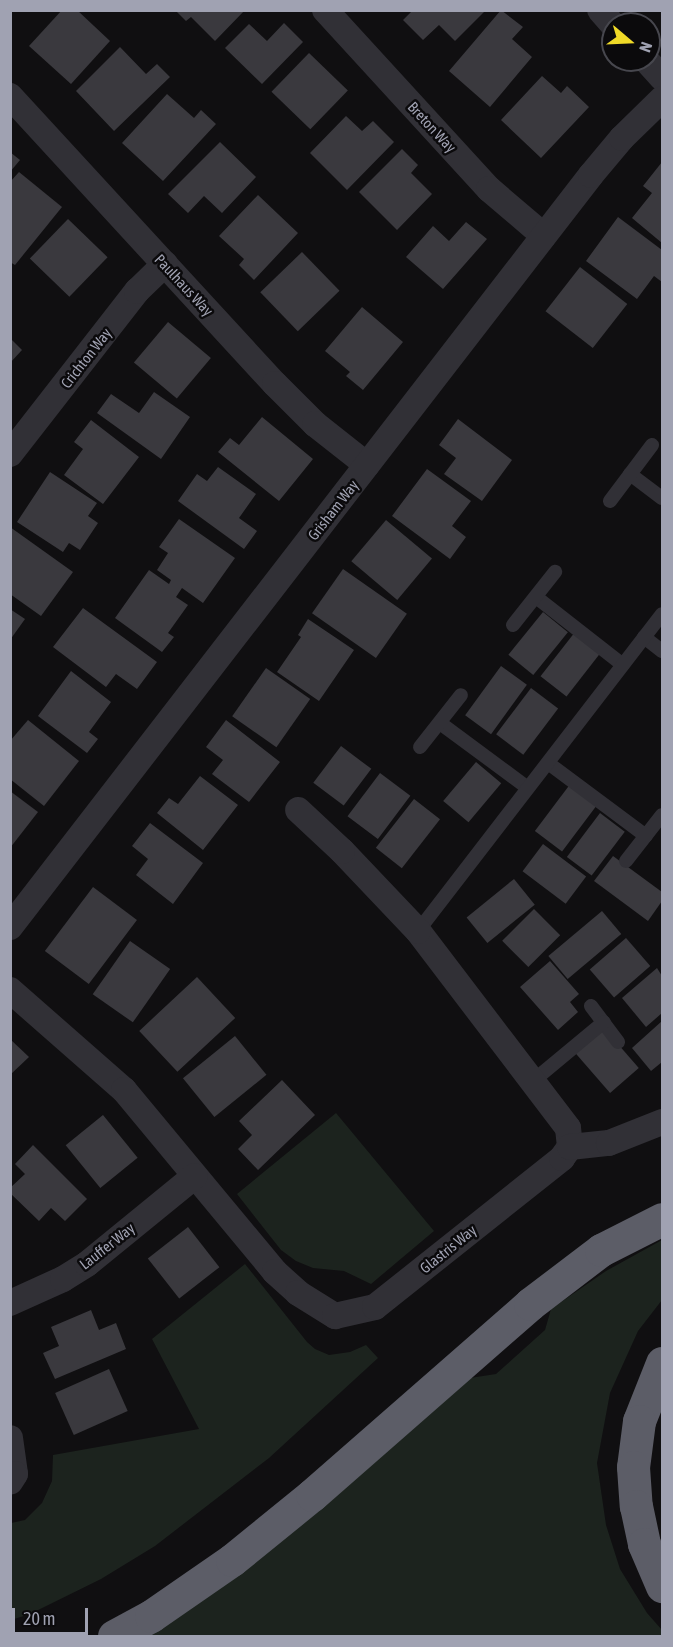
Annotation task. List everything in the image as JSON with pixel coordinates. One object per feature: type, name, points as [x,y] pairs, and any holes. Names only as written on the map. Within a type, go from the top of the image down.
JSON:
[{"type":"highway","points":[[114,1636],[151,1616],[232,1560],[312,1495],[530,1304],[601,1250],[663,1219]]},
{"type":"highway","points":[[663,1363],[639,1421],[633,1467],[636,1506],[644,1544],[663,1586]]},
{"type":"street","name":"Breton Way","points":[[325,10],[489,189],[544,236]]},
{"type":"street","name":"Paulhaus Way","points":[[10,96],[315,424],[368,465]]},
{"type":"street","name":"Grisham Way","points":[[10,927],[544,236],[622,138],[663,99]]},
{"type":"street","name":"Crichton Way","points":[[10,454],[137,291],[165,264]]},
{"type":"street","points":[[298,810],[342,851],[418,931],[568,1128],[570,1147],[609,1143],[663,1122]]},
{"type":"street","name":"Glastris Way","points":[[10,990],[124,1090],[275,1272],[298,1293],[335,1317],[375,1306],[562,1158],[570,1147]]},
{"type":"street","name":"Lauffer Way","points":[[10,1303],[63,1279],[87,1263],[195,1176]]},
{"type":"street","points":[[10,1438],[15,1474],[10,1482]]},
{"type":"lane","points":[[610,501],[652,445]]},
{"type":"lane","points":[[630,474],[663,498]]},
{"type":"lane","points":[[513,625],[555,572]]},
{"type":"lane","points":[[536,597],[623,665]]},
{"type":"lane","points":[[418,931],[663,614]]},
{"type":"lane","points":[[644,637],[663,651]]},
{"type":"lane","points":[[420,747],[461,695]]},
{"type":"lane","points":[[440,723],[528,788]]},
{"type":"lane","points":[[548,763],[646,836]]},
{"type":"lane","points":[[626,861],[663,815]]},
{"type":"lane","points":[[591,1006],[618,1042]]},
{"type":"lane","points":[[533,1081],[604,1022]]},
{"type":"shaded area","points":[[336,1113],[434,1231],[371,1284],[344,1271],[313,1268],[296,1261],[281,1250],[237,1194]]},
{"type":"shaded area","points":[[662,1240],[662,1300],[638,1331],[610,1393],[597,1463],[606,1525],[620,1569],[647,1613],[662,1630],[662,1636],[144,1636],[289,1532],[360,1475],[470,1378],[496,1374],[545,1330],[551,1309],[606,1271]]},
{"type":"shaded area","points":[[245,1264],[315,1349],[329,1355],[350,1352],[366,1345],[378,1358],[269,1458],[155,1546],[101,1579],[30,1614],[11,1620],[11,1523],[25,1520],[42,1503],[52,1481],[53,1455],[199,1429],[152,1339]]},
{"type":"building","points":[[62,10],[77,10],[110,41],[71,84],[29,46]]},
{"type":"building","points":[[175,10],[245,10],[215,41],[191,17],[186,21]]},
{"type":"building","points":[[413,10],[486,10],[455,41],[439,25],[423,40],[403,20]]},
{"type":"building","points":[[501,10],[523,27],[512,39],[532,57],[490,107],[449,71]]},
{"type":"building","points":[[284,23],[303,42],[262,84],[225,48],[249,24],[267,41]]},
{"type":"building","points":[[120,47],[146,74],[157,64],[170,77],[114,131],[76,91]]},
{"type":"building","points":[[309,53],[348,91],[310,129],[271,92]]},
{"type":"building","points":[[542,76],[561,93],[567,86],[589,107],[541,158],[501,120]]},
{"type":"building","points":[[167,94],[194,118],[201,110],[216,124],[163,181],[122,143]]},
{"type":"building","points":[[346,116],[362,131],[373,121],[394,142],[347,190],[310,153]]},
{"type":"building","points":[[220,142],[256,177],[222,213],[204,196],[188,213],[168,194]]},
{"type":"building","points":[[402,149],[418,165],[411,173],[432,194],[397,230],[359,192]]},
{"type":"building","points":[[10,152],[20,160],[10,172]]},
{"type":"building","points":[[662,162],[662,243],[632,218],[652,193],[643,186]]},
{"type":"building","points":[[19,172],[62,207],[15,265],[10,262],[10,182]]},
{"type":"building","points":[[258,195],[298,233],[254,280],[239,265],[244,259],[219,236]]},
{"type":"building","points":[[618,217],[662,250],[662,282],[654,276],[637,299],[586,261]]},
{"type":"building","points":[[68,219],[108,257],[69,297],[30,259]]},
{"type":"building","points":[[466,222],[487,239],[443,289],[406,257],[433,226],[449,241]]},
{"type":"building","points":[[302,252],[340,291],[298,331],[260,292]]},
{"type":"building","points":[[580,267],[627,304],[593,348],[546,311]]},
{"type":"building","points":[[362,307],[403,342],[363,390],[346,376],[350,372],[325,351]]},
{"type":"building","points":[[168,322],[211,358],[177,399],[134,363]]},
{"type":"building","points":[[10,338],[22,350],[10,363]]},
{"type":"building","points":[[154,392],[190,417],[161,459],[97,413],[111,394],[139,413]]},
{"type":"building","points":[[262,417],[313,459],[279,501],[218,452],[230,438],[239,445]]},
{"type":"building","points":[[458,419],[512,460],[482,501],[444,474],[456,458],[439,445]]},
{"type":"building","points":[[91,420],[139,457],[103,504],[64,475],[83,449],[74,442]]},
{"type":"building","points":[[218,467],[256,494],[239,518],[257,531],[244,549],[178,501],[197,474],[207,481]]},
{"type":"building","points":[[427,469],[471,501],[452,526],[466,537],[450,559],[392,516]]},
{"type":"building","points":[[50,472],[97,503],[88,516],[98,523],[80,550],[69,543],[63,552],[17,522]]},
{"type":"building","points":[[179,519],[235,558],[203,603],[182,588],[176,597],[188,605],[168,633],[174,637],[162,652],[115,618],[149,570],[169,584],[171,580],[157,570],[168,553],[159,547]]},
{"type":"building","points":[[386,520],[432,559],[397,600],[351,561]]},
{"type":"building","points":[[10,527],[73,572],[41,616],[10,594]]},
{"type":"building","points":[[343,569],[407,614],[376,658],[312,613]]},
{"type":"building","points":[[83,608],[157,662],[137,689],[116,674],[106,687],[53,647]]},
{"type":"building","points":[[10,609],[25,619],[10,640]]},
{"type":"building","points":[[543,612],[568,632],[533,675],[508,655]]},
{"type":"building","points":[[308,619],[354,650],[319,701],[277,672],[301,637],[298,635]]},
{"type":"building","points":[[575,632],[601,652],[567,696],[541,676]]},
{"type":"building","points":[[501,666],[527,685],[491,734],[465,715]]},
{"type":"building","points":[[266,668],[310,699],[276,747],[232,716]]},
{"type":"building","points":[[71,671],[111,702],[89,732],[98,739],[87,753],[38,716]]},
{"type":"building","points":[[531,688],[558,708],[523,755],[496,734]]},
{"type":"building","points":[[28,720],[79,761],[44,806],[10,779],[10,741]]},
{"type":"building","points":[[226,720],[280,762],[249,802],[212,774],[223,760],[206,747]]},
{"type":"building","points":[[341,746],[371,769],[344,806],[313,783]]},
{"type":"building","points":[[476,762],[501,783],[468,822],[443,801]]},
{"type":"building","points":[[380,773],[410,796],[378,839],[348,816]]},
{"type":"building","points":[[200,776],[238,805],[203,850],[157,813],[169,798],[178,804]]},
{"type":"building","points":[[571,783],[598,803],[562,851],[535,831]]},
{"type":"building","points":[[10,791],[38,812],[10,848]]},
{"type":"building","points":[[414,799],[440,819],[402,868],[376,848]]},
{"type":"building","points":[[600,813],[625,832],[592,876],[567,857]]},
{"type":"building","points":[[150,823],[203,863],[173,904],[136,875],[148,859],[132,846]]},
{"type":"building","points":[[543,844],[586,876],[566,904],[523,871]]},
{"type":"building","points":[[613,856],[662,892],[662,901],[648,921],[594,881]]},
{"type":"building","points":[[514,879],[535,905],[487,943],[467,917]]},
{"type":"building","points":[[93,887],[137,920],[89,984],[45,951]]},
{"type":"building","points":[[534,909],[560,935],[528,967],[502,941]]},
{"type":"building","points":[[602,911],[621,934],[568,979],[548,956]]},
{"type":"building","points":[[626,938],[650,966],[614,997],[590,969]]},
{"type":"building","points":[[130,941],[170,969],[133,1022],[93,994]]},
{"type":"building","points":[[550,961],[579,994],[570,1002],[578,1012],[558,1030],[520,987]]},
{"type":"building","points":[[657,968],[662,976],[662,1013],[646,1027],[622,998]]},
{"type":"building","points":[[197,977],[235,1018],[177,1072],[139,1031]]},
{"type":"building","points":[[662,1021],[662,1062],[651,1071],[632,1048]]},
{"type":"building","points":[[604,1028],[639,1068],[610,1093],[575,1053]]},
{"type":"building","points":[[235,1036],[266,1075],[214,1117],[183,1078]]},
{"type":"building","points":[[10,1039],[29,1057],[10,1075]]},
{"type":"building","points":[[282,1080],[315,1115],[258,1170],[238,1149],[252,1135],[239,1121]]},
{"type":"building","points":[[103,1115],[138,1158],[100,1188],[66,1145]]},
{"type":"building","points":[[33,1145],[87,1199],[65,1221],[51,1208],[39,1221],[10,1193],[10,1188],[25,1174],[15,1164]]},
{"type":"building","points":[[188,1227],[219,1267],[179,1299],[148,1258]]},
{"type":"building","points":[[91,1310],[99,1330],[116,1323],[126,1349],[55,1379],[43,1353],[59,1346],[51,1327]]},
{"type":"building","points":[[109,1369],[128,1411],[74,1435],[55,1393]]}]
